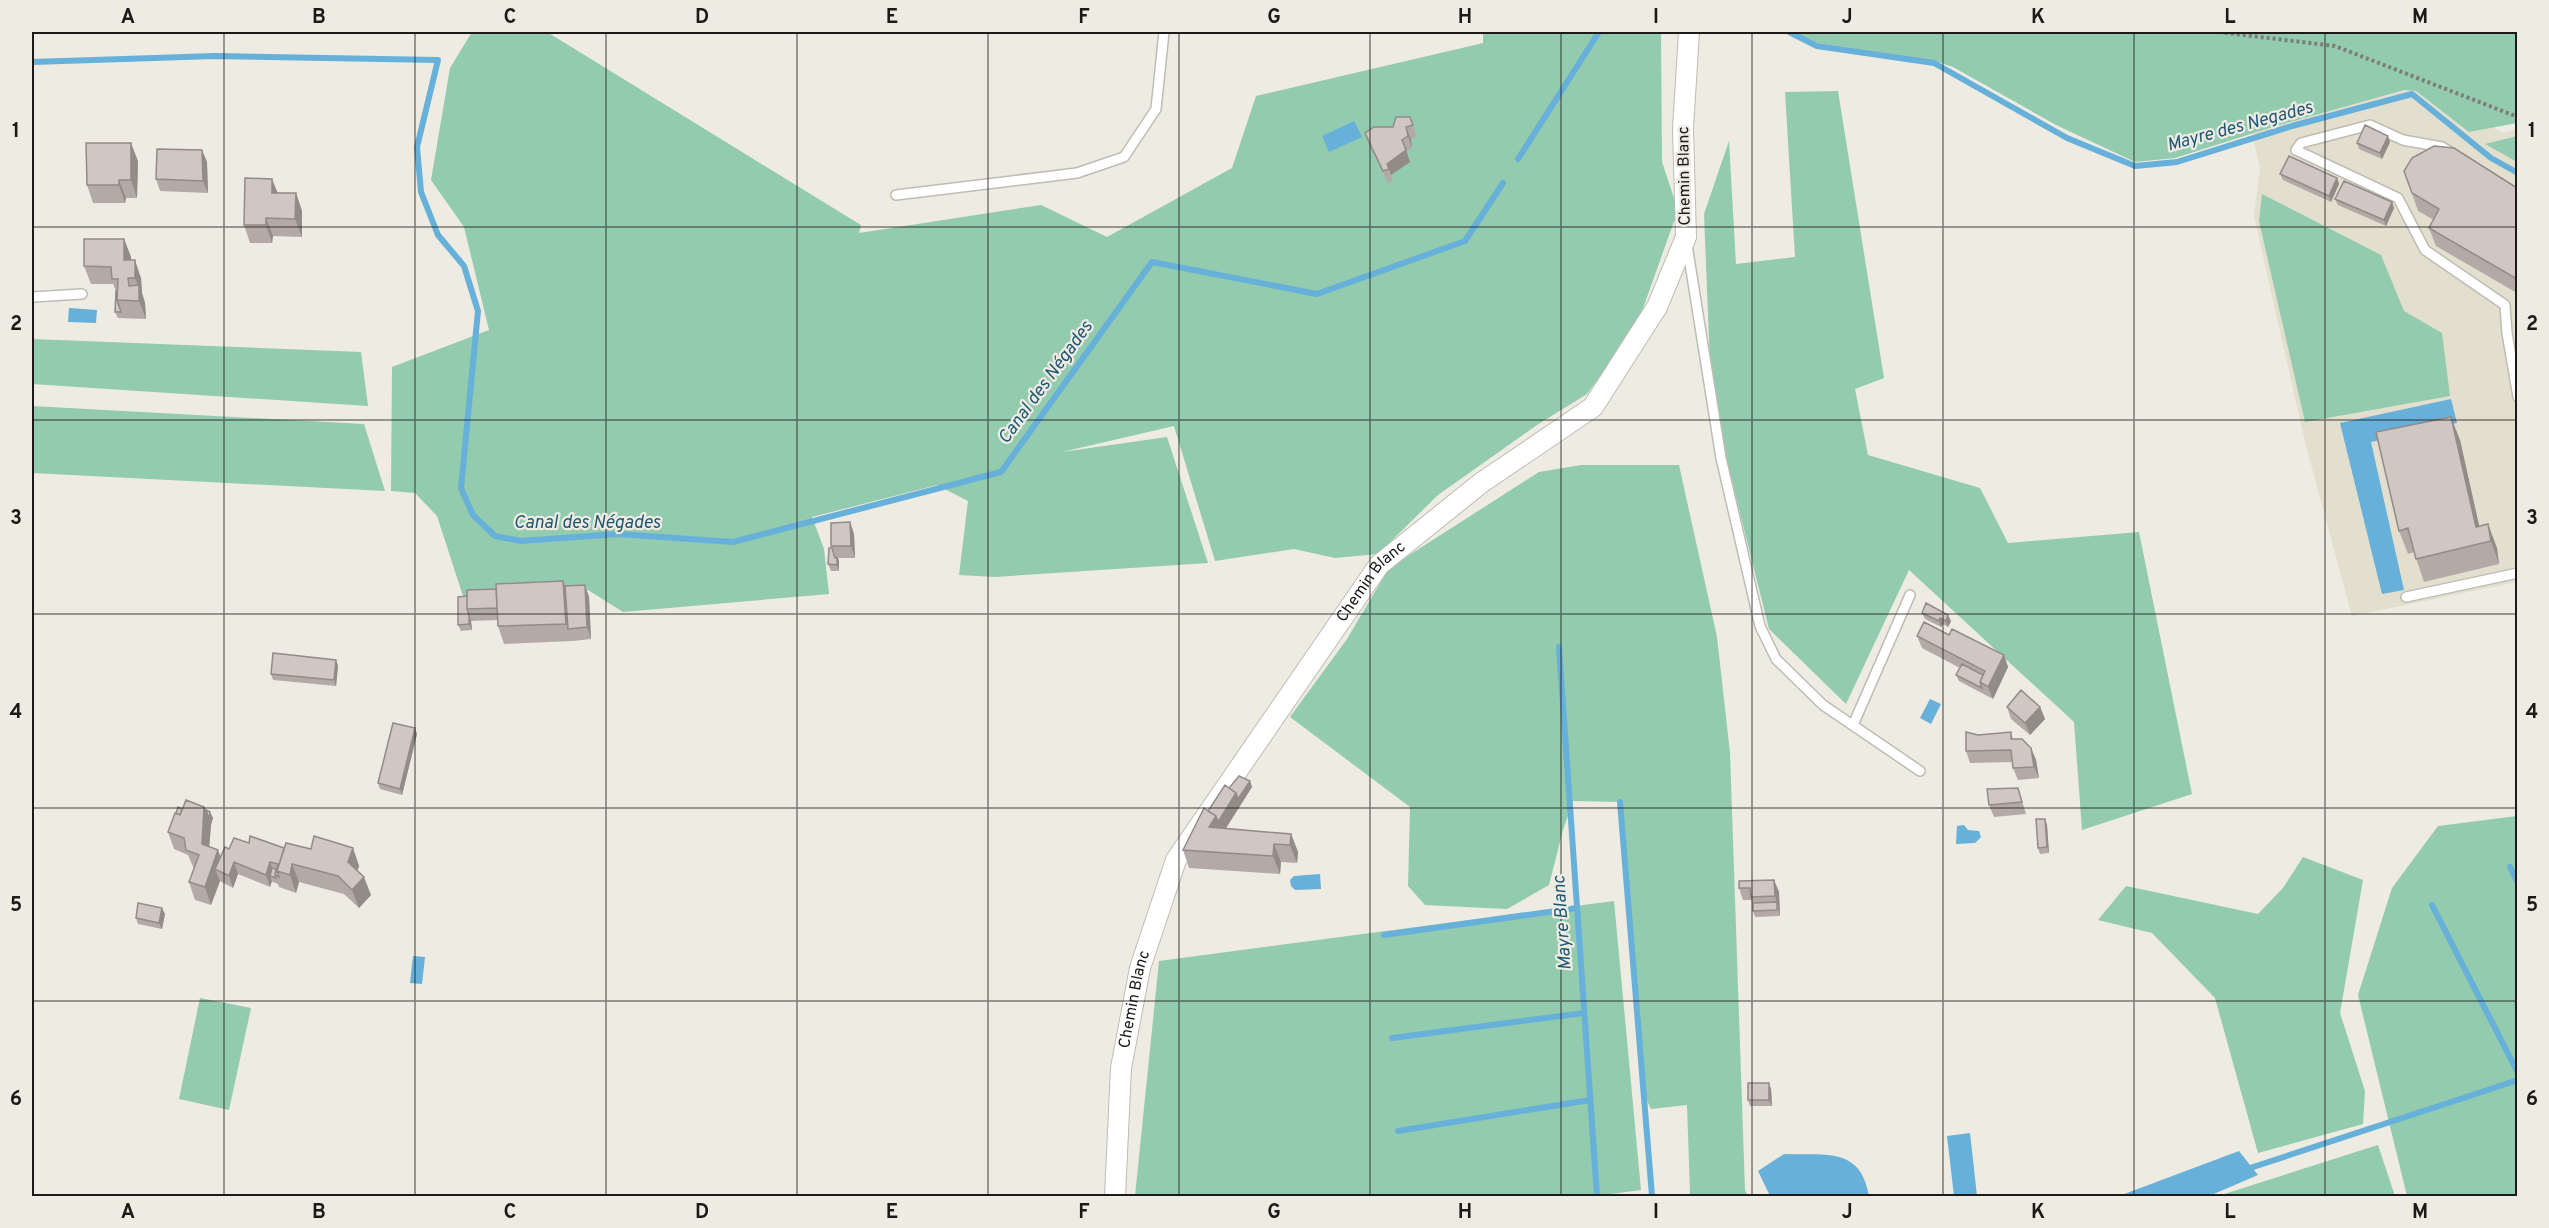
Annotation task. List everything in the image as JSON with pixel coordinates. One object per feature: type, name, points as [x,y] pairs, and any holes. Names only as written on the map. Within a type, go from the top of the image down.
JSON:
[{"type":"street","name":"Chemin Blanc","points":[[1115,1197],[1123,1057],[1140,968],[1176,860],[1379,565],[1481,483],[1593,407],[1657,307],[1686,237],[1683,129],[1689,32]]},
{"type":"lane","points":[[896,195],[1077,173],[1124,157],[1156,109],[1164,32]]},
{"type":"lane","points":[[2461,158],[2442,147],[2403,140],[2370,125],[2301,143],[2296,150],[2398,198],[2426,250],[2505,305],[2517,397]]},
{"type":"lane","points":[[1686,237],[1721,458],[1760,626],[1776,659],[1823,705],[1920,771]]},
{"type":"lane","points":[[32,297],[82,294]]},
{"type":"lane","points":[[2406,597],[2517,573]]},
{"type":"lane","points":[[1853,725],[1910,595]]},
{"type":"path","points":[[2219,32],[2335,46],[2517,117]]},
{"type":"shaded area","points":[[2414,78],[2503,133],[2517,129],[2517,582],[2352,616],[2305,442],[2254,216],[2260,168],[2249,119]]},
{"type":"green space","points":[[472,32],[547,32],[861,225],[859,233],[1041,205],[1107,237],[1232,168],[1256,96],[1483,43],[1483,32],[1661,32],[1662,162],[1678,210],[1636,328],[1587,394],[1537,425],[1438,495],[1378,554],[1335,558],[1294,549],[1215,561],[1174,426],[1062,452],[1167,437],[1208,563],[995,577],[959,575],[968,501],[937,485],[812,517],[824,549],[829,594],[623,612],[588,590],[463,596],[437,516],[415,493],[391,491],[392,367],[489,330],[464,227],[431,180],[450,68]]},
{"type":"green space","points":[[1795,32],[2517,32],[2517,123],[2469,132],[2416,91],[2404,90],[2276,126],[2175,158],[2135,162],[2056,125],[1953,67],[1935,61],[1818,43]]},
{"type":"green space","points":[[1838,91],[1884,378],[1855,389],[1868,455],[1980,488],[2008,543],[2139,532],[2192,794],[2082,830],[2074,722],[1909,570],[1846,704],[1769,629],[1726,457],[1710,364],[1704,214],[1729,141],[1736,264],[1795,257],[1785,92]]},
{"type":"green space","points":[[2517,136],[2517,162],[2485,144]]},
{"type":"green space","points":[[2262,194],[2381,255],[2404,311],[2442,333],[2450,396],[2305,422],[2259,221]]},
{"type":"green space","points":[[32,339],[361,352],[368,406],[32,384]]},
{"type":"green space","points":[[32,406],[364,424],[385,491],[32,473]]},
{"type":"green space","points":[[1581,465],[1679,465],[1717,637],[1730,753],[1745,1190],[1748,1196],[1688,1196],[1690,1193],[1687,1105],[1651,1109],[1642,1090],[1620,802],[1573,801],[1549,885],[1507,909],[1425,905],[1408,886],[1410,807],[1290,717],[1347,639],[1389,568],[1539,472]]},
{"type":"green space","points":[[2517,816],[2517,1196],[2407,1196],[2358,995],[2392,888],[2438,826]]},
{"type":"green space","points":[[2303,857],[2363,880],[2340,1013],[2365,1091],[2363,1124],[2258,1153],[2215,998],[2152,933],[2098,920],[2126,886],[2258,914],[2283,888]]},
{"type":"green space","points":[[1614,901],[1641,1190],[1596,1196],[1135,1196],[1159,961]]},
{"type":"green space","points":[[200,998],[251,1008],[229,1110],[179,1099]]},
{"type":"green space","points":[[2378,1145],[2395,1196],[2218,1196],[2362,1150]]},
{"type":"water","points":[[1354,121],[1362,137],[1329,152],[1322,136]]},
{"type":"water","points":[[69,308],[97,310],[96,323],[68,322]]},
{"type":"water","points":[[2451,399],[2457,423],[2371,442],[2404,590],[2382,594],[2340,423]]},
{"type":"water","points":[[1930,699],[1941,704],[1931,724],[1920,718]]},
{"type":"water","points":[[1964,825],[1968,830],[1979,831],[1981,837],[1975,843],[1956,844],[1957,826]]},
{"type":"water","points":[[1320,874],[1321,889],[1295,890],[1291,886],[1290,880],[1294,876]]},
{"type":"water","points":[[413,956],[425,957],[422,984],[410,983]]},
{"type":"water","points":[[1970,1133],[1977,1196],[1954,1196],[1947,1136]]},
{"type":"water","points":[[2239,1151],[2258,1175],[2209,1196],[2119,1196]]},
{"type":"water","points":[[1784,1154],[1827,1155],[1849,1161],[1858,1169],[1869,1196],[1770,1196],[1758,1171]]},
{"type":"building","points":[[1396,117],[1410,117],[1413,125],[1406,127],[1408,136],[1402,140],[1406,150],[1387,164],[1389,169],[1383,171],[1365,133],[1374,127],[1393,127]]},
{"type":"building","points":[[2365,125],[2388,136],[2380,153],[2357,143]]},
{"type":"building","points":[[86,143],[131,143],[131,180],[119,180],[119,185],[87,185]]},
{"type":"building","points":[[2434,146],[2454,148],[2517,188],[2517,279],[2429,228],[2439,209],[2412,193],[2404,171],[2412,158]]},
{"type":"building","points":[[157,149],[202,150],[203,181],[156,179]]},
{"type":"building","points":[[2289,156],[2337,178],[2329,196],[2280,174]]},
{"type":"building","points":[[245,178],[272,179],[272,193],[296,193],[295,219],[266,218],[266,225],[244,225]]},
{"type":"building","points":[[2344,181],[2392,202],[2384,220],[2335,199]]},
{"type":"building","points":[[84,239],[124,239],[124,260],[135,260],[135,278],[128,278],[129,286],[139,285],[139,301],[117,300],[118,279],[112,279],[111,267],[84,266]]},
{"type":"building","points":[[116,291],[117,300],[121,312],[115,312]]},
{"type":"building","points":[[2451,417],[2476,527],[2488,524],[2491,541],[2416,559],[2408,528],[2399,531],[2376,432]]},
{"type":"building","points":[[850,522],[851,546],[831,546],[831,523]]},
{"type":"building","points":[[829,548],[832,548],[837,558],[837,565],[828,564]]},
{"type":"building","points":[[563,581],[566,624],[498,626],[496,584]]},
{"type":"building","points":[[585,585],[587,627],[568,629],[565,586]]},
{"type":"building","points":[[496,589],[497,608],[467,609],[467,590]]},
{"type":"building","points":[[467,596],[469,624],[458,625],[458,597]]},
{"type":"building","points":[[1926,603],[1948,615],[1946,621],[1940,618],[1939,621],[1922,613]]},
{"type":"building","points":[[1924,622],[1949,635],[1952,629],[2004,655],[1988,687],[1980,682],[1985,671],[1917,636]]},
{"type":"building","points":[[273,653],[336,660],[334,680],[271,674]]},
{"type":"building","points":[[1962,664],[1983,675],[1980,682],[1982,688],[1956,675]]},
{"type":"building","points":[[2021,690],[2040,707],[2025,723],[2007,707]]},
{"type":"building","points":[[393,723],[415,728],[400,789],[378,783]]},
{"type":"building","points":[[1966,732],[1978,735],[2011,732],[2011,739],[2022,739],[2031,748],[2034,767],[2013,768],[2011,750],[1966,751]]},
{"type":"building","points":[[1239,776],[1250,781],[1238,799],[1236,793],[1229,788]]},
{"type":"building","points":[[1225,785],[1236,793],[1218,822],[1216,816],[1208,811]]},
{"type":"building","points":[[2018,788],[2022,802],[1989,805],[1987,789]]},
{"type":"building","points":[[186,800],[204,807],[202,844],[218,850],[205,887],[189,882],[199,855],[186,850],[184,838],[168,832],[175,813],[180,815]]},
{"type":"building","points":[[178,807],[182,809],[180,815],[176,813]]},
{"type":"building","points":[[1204,808],[1216,816],[1209,827],[1291,834],[1290,845],[1274,844],[1273,856],[1183,850]]},
{"type":"building","points":[[2036,819],[2045,819],[2047,847],[2038,848]]},
{"type":"building","points":[[250,836],[284,848],[277,871],[279,877],[275,875],[278,864],[270,862],[266,875],[234,862],[229,876],[215,869],[225,847],[229,849],[234,838],[249,843]]},
{"type":"building","points":[[314,836],[353,848],[348,862],[364,877],[352,890],[338,876],[292,864],[290,875],[277,871],[286,843],[311,849]]},
{"type":"building","points":[[272,868],[276,869],[276,878],[270,876]]},
{"type":"building","points":[[1774,880],[1775,896],[1751,897],[1750,888],[1739,888],[1739,881]]},
{"type":"building","points":[[1777,902],[1777,910],[1753,911],[1753,903]]},
{"type":"building","points":[[138,903],[162,908],[159,923],[136,918]]},
{"type":"building","points":[[1748,1083],[1769,1083],[1769,1100],[1748,1100]]},
{"type":"waterway","name":"Canal des Négades","points":[[1518,159],[1599,32]]},
{"type":"waterway","name":"Mayre des Negades","points":[[1789,32],[1817,46],[1934,63],[2067,138],[2135,166],[2177,162],[2292,126],[2412,94],[2491,158],[2518,173]]},
{"type":"waterway","name":"Canal des Négades","points":[[32,62],[215,56],[438,60],[417,147],[421,192],[438,235],[464,266],[478,311],[461,488],[473,515],[495,536],[521,541],[618,534],[733,542],[1001,472],[1152,262],[1317,294],[1465,241],[1503,183]]},
{"type":"waterway","name":"Mayre Blanc","points":[[1559,647],[1597,1196]]},
{"type":"waterway","points":[[1620,802],[1652,1196]]},
{"type":"waterway","points":[[2510,867],[2518,883]]},
{"type":"waterway","points":[[2432,905],[2518,1073]]},
{"type":"waterway","points":[[1384,935],[1577,908]]},
{"type":"waterway","points":[[1392,1038],[1584,1013]]},
{"type":"waterway","points":[[2244,1170],[2518,1080]]},
{"type":"waterway","points":[[1398,1131],[1590,1100]]}]
